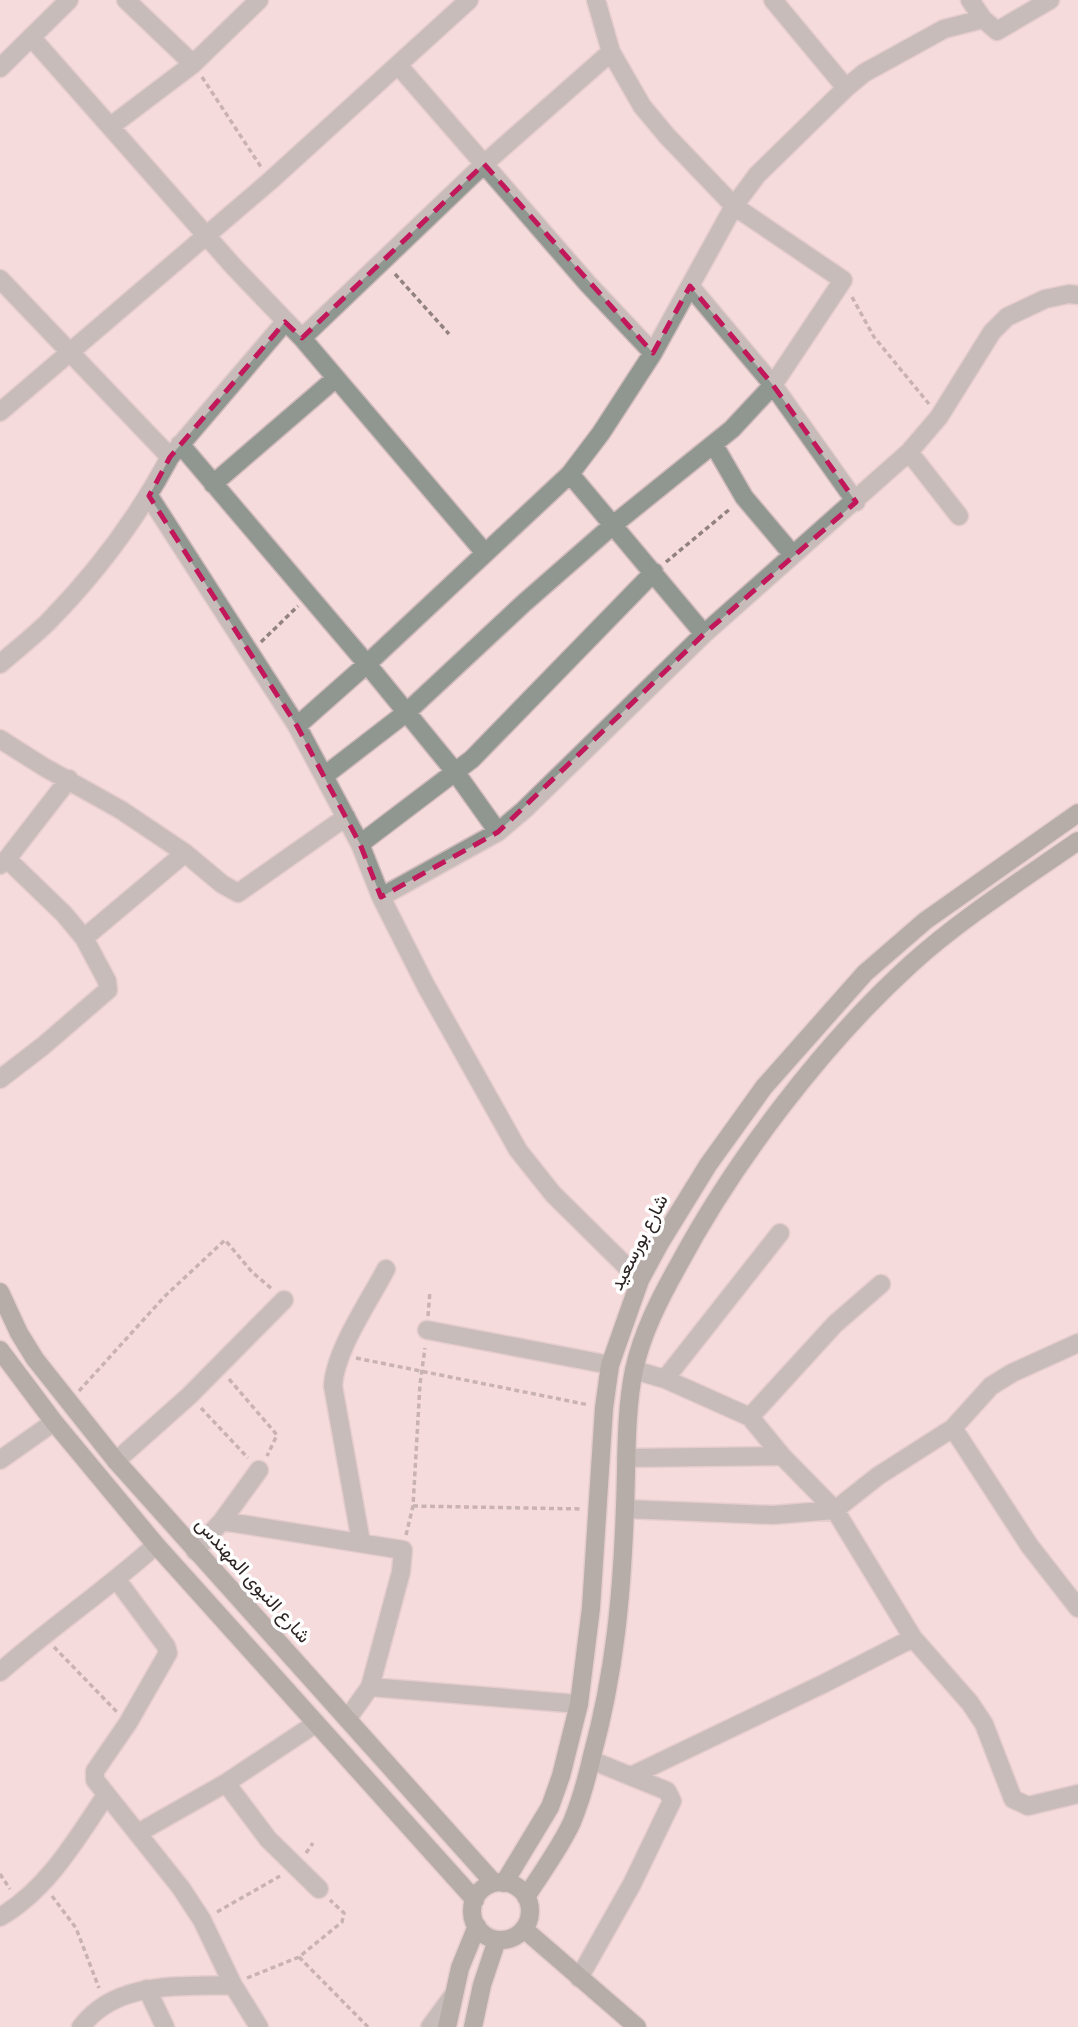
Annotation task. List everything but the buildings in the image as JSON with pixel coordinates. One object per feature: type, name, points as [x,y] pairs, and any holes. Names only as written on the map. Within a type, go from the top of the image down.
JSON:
[{"type":"street","points":[[0,68],[69,0]]},
{"type":"street","points":[[126,0],[193,64]]},
{"type":"street","points":[[111,126],[193,64],[259,0]]},
{"type":"street","points":[[0,412],[270,181],[469,0]]},
{"type":"street","points":[[324,776],[407,712],[613,525],[732,429],[773,385],[843,281],[734,206],[642,106],[611,52],[596,0]]},
{"type":"street","points":[[773,0],[846,88]]},
{"type":"street","points":[[970,0],[982,19],[997,31],[1049,0]]},
{"type":"street","points":[[297,726],[570,474],[601,433],[653,354],[734,206],[757,175],[864,73],[944,29],[982,19]]},
{"type":"street","points":[[31,37],[302,338],[485,553]]},
{"type":"street","points":[[302,338],[484,164],[611,52]]},
{"type":"street","points":[[398,65],[588,284],[653,354]]},
{"type":"street","points":[[0,279],[70,351],[213,484],[407,712],[456,773],[498,832]]},
{"type":"street","points":[[690,286],[773,385],[856,502]]},
{"type":"street","points":[[382,897],[498,832],[705,634],[856,502],[909,452],[939,417],[992,332],[1007,317],[1045,299],[1078,295]]},
{"type":"street","points":[[0,664],[67,602],[149,496],[175,451],[285,322]]},
{"type":"street","points":[[213,484],[336,378]]},
{"type":"street","points":[[714,445],[744,497],[793,555]]},
{"type":"street","points":[[909,452],[959,516]]},
{"type":"street","points":[[570,474],[705,634]]},
{"type":"street","points":[[149,496],[297,726],[360,844],[382,897],[426,986],[518,1150],[553,1194],[640,1280]]},
{"type":"street","points":[[360,844],[456,773],[654,572]]},
{"type":"street","points":[[0,738],[44,767],[121,810],[185,853],[234,892],[241,892],[346,817]]},
{"type":"street","points":[[0,1079],[108,990],[107,981],[84,938],[64,914],[4,862],[69,779]]},
{"type":"street","name":"شارع بورسعيد","points":[[499,1883],[550,1807],[561,1776],[579,1704],[591,1608],[604,1408],[610,1365],[640,1280],[708,1165],[764,1087],[865,973],[925,921],[1078,813]]},
{"type":"street","points":[[526,1897],[556,1852],[571,1823],[583,1792],[606,1704],[614,1658],[634,1370],[660,1298],[696,1232],[731,1179],[786,1104],[840,1038],[884,991],[940,940],[1078,841]]},
{"type":"street","points":[[84,938],[185,853]]},
{"type":"street","points":[[675,1217],[696,1232]]},
{"type":"street","points":[[665,1379],[780,1233]]},
{"type":"street","points":[[361,1542],[333,1386],[334,1373],[340,1355],[386,1269]]},
{"type":"street","points":[[750,1416],[835,1324],[881,1284]]},
{"type":"street","name":"شارع النبوى المهندس","points":[[0,1292],[19,1333],[35,1359],[116,1461],[499,1883]]},
{"type":"street","points":[[116,1461],[190,1396],[284,1300]]},
{"type":"street","points":[[426,1330],[610,1365]]},
{"type":"street","points":[[625,1509],[773,1515],[835,1510],[878,1476],[953,1427],[990,1386],[1078,1343]]},
{"type":"street","points":[[0,1350],[54,1422],[156,1545],[475,1900]]},
{"type":"street","points":[[634,1370],[665,1379],[750,1416],[782,1456],[835,1510],[913,1638],[970,1703],[984,1724],[1013,1799],[1028,1806],[1078,1794]]},
{"type":"street","points":[[0,1460],[54,1422]]},
{"type":"street","points":[[953,1427],[1029,1545],[1078,1608]]},
{"type":"street","points":[[626,1458],[782,1456]]},
{"type":"street","points":[[195,1551],[222,1521],[259,1470]]},
{"type":"street","points":[[222,1521],[403,1550],[401,1572],[370,1687],[348,1718]]},
{"type":"street","points":[[0,1672],[42,1634],[117,1580],[156,1545]]},
{"type":"street","points":[[117,1580],[168,1651],[128,1723],[95,1771],[94,1780],[138,1833],[202,1920],[233,1985],[259,2027]]},
{"type":"street","points":[[631,1776],[913,1638]]},
{"type":"street","points":[[370,1687],[579,1704]]},
{"type":"street","points":[[138,1833],[226,1783],[316,1724]]},
{"type":"street","points":[[579,1978],[632,1884],[672,1801],[667,1791],[591,1760]]},
{"type":"street","points":[[226,1783],[253,1822],[319,1889]]},
{"type":"street","points":[[0,1917],[21,1905],[42,1884],[106,1796]]},
{"type":"street","points":[[499,1883],[517,1887],[526,1897],[530,1907],[529,1919],[524,1929],[508,1940],[489,1937],[473,1918],[475,1900],[479,1893],[499,1883]]},
{"type":"street","points":[[447,2027],[460,1968],[477,1926]]},
{"type":"street","points":[[524,1929],[637,2027]]},
{"type":"street","points":[[473,2027],[482,1985],[497,1940]]},
{"type":"street","points":[[81,2027],[105,2003],[147,1989],[233,1985]]},
{"type":"street","points":[[147,1989],[165,2027]]},
{"type":"street","points":[[430,2027],[452,1997]]},
{"type":"path","points":[[193,64],[270,181]]},
{"type":"path","points":[[382,260],[449,334]]},
{"type":"path","points":[[843,281],[874,337],[939,417]]},
{"type":"path","points":[[654,572],[744,497]]},
{"type":"path","points":[[250,653],[310,595]]},
{"type":"path","points":[[68,1403],[146,1315],[225,1240],[252,1272],[284,1300]]},
{"type":"path","points":[[403,1550],[412,1506],[430,1291]]},
{"type":"path","points":[[340,1355],[604,1408]]},
{"type":"path","points":[[190,1396],[259,1470],[277,1435],[218,1366]]},
{"type":"path","points":[[412,1506],[597,1509]]},
{"type":"path","points":[[42,1634],[128,1723]]},
{"type":"path","points":[[202,1920],[296,1867],[313,1843]]},
{"type":"path","points":[[42,1884],[76,1928],[105,2003]]},
{"type":"path","points":[[233,1985],[299,1956],[342,1922],[344,1913],[319,1889]]},
{"type":"path","points":[[299,1956],[368,2027]]},
{"type":"highlighted area","points":[[484,164],[653,353],[690,286],[773,385],[856,502],[704,634],[498,832],[381,897],[360,844],[297,726],[149,496],[170,457],[285,322],[302,338]]}]
